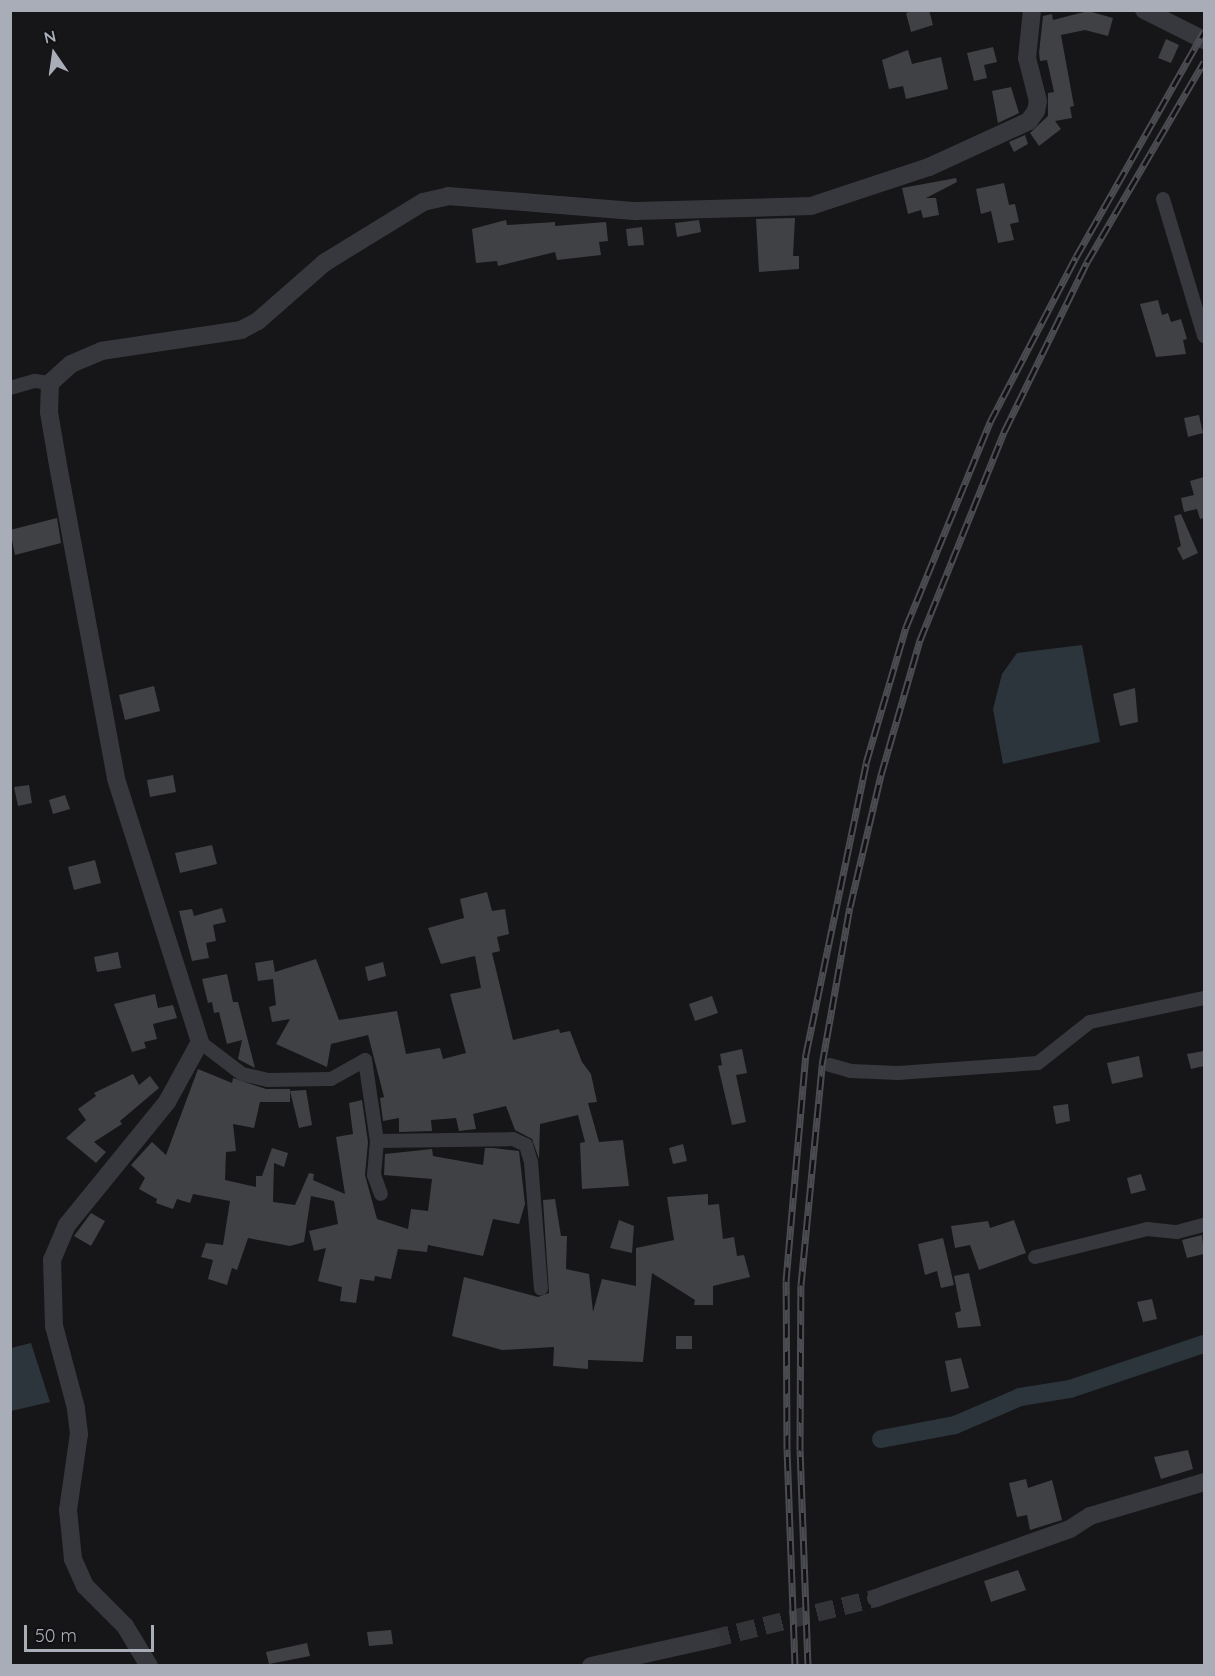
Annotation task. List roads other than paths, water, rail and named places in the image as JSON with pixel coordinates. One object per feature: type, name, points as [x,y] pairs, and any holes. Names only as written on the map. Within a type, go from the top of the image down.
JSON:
[{"type":"street","points":[[10,388],[35,381],[50,383],[71,364],[101,351],[242,330],[258,321],[324,263],[423,202],[448,196],[636,211],[800,207],[929,167],[1021,125],[1036,111],[1038,101],[1027,58],[1032,10]]},
{"type":"street","points":[[1144,10],[1204,39]]},
{"type":"street","points":[[1163,199],[1204,336]]},
{"type":"street","points":[[50,383],[57,459],[116,778],[201,1042],[242,1074],[268,1080],[331,1079],[365,1060],[377,1141],[374,1175],[381,1194]]},
{"type":"street","points":[[830,1065],[851,1071],[898,1072],[1038,1063],[1090,1022],[1204,998]]},
{"type":"street","points":[[149,1665],[125,1626],[85,1586],[73,1559],[68,1510],[79,1434],[76,1408],[54,1326],[52,1260],[67,1225],[166,1102],[201,1042]]},
{"type":"street","points":[[377,1141],[513,1139],[526,1145],[531,1162],[541,1290]]},
{"type":"street","points":[[1035,1257],[1147,1229],[1177,1232],[1204,1225]]},
{"type":"street","points":[[876,1598],[1061,1532],[1090,1516],[1204,1482]]},
{"type":"street","points":[[591,1665],[712,1639]]},
{"type":"waterway","points":[[881,1439],[955,1425],[1020,1397],[1070,1389],[1204,1344]]},
{"type":"tunnel","points":[[712,1639],[876,1598]]},
{"type":"railway","points":[[795,1666],[787,1449],[786,1281],[806,1054],[866,763],[906,627],[990,422],[1076,257],[1204,32]]},
{"type":"railway","points":[[808,1666],[800,1450],[801,1285],[822,1065],[850,907],[881,775],[920,640],[1005,430],[1087,262],[1204,62]]}]
